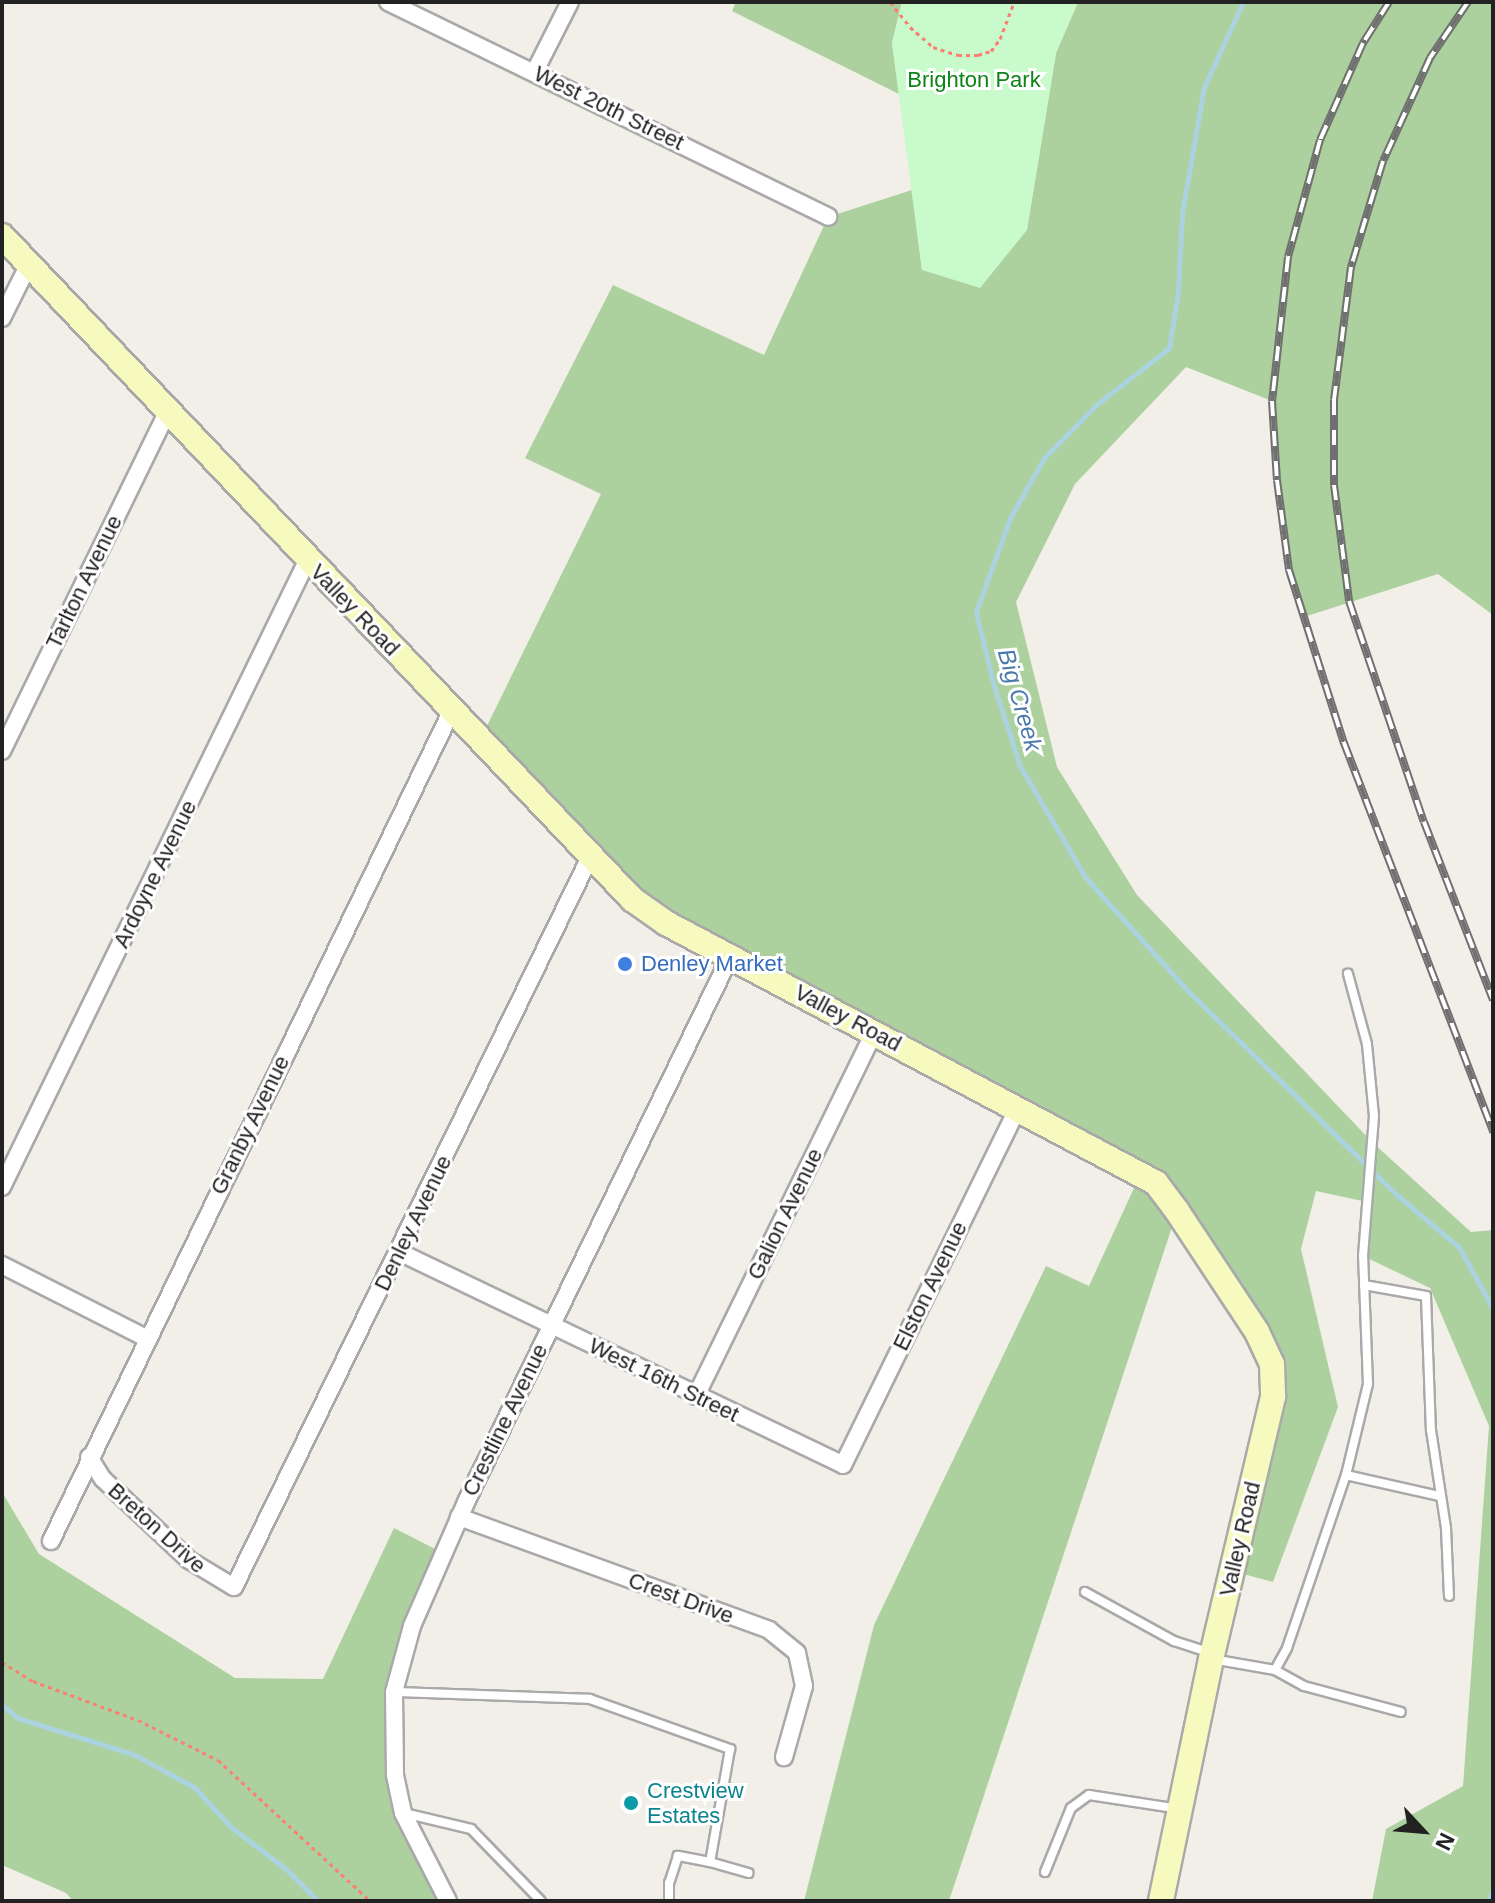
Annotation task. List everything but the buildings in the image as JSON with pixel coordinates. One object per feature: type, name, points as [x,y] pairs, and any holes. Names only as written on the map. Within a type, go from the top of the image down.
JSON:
[{"type":"street","name":"West 20th Street","points":[[388,2],[535,71],[828,217]]},
{"type":"street","points":[[535,71],[570,2]]},
{"type":"street","name":"Valley Road","points":[[2,236],[307,561],[632,899],[662,921],[1018,1107],[1156,1183],[1257,1332],[1272,1364],[1273,1397],[1212,1656],[1161,1901]]},
{"type":"street","points":[[2,318],[29,264]]},
{"type":"street","name":"Tarlton Avenue","points":[[2,751],[167,413]]},
{"type":"street","name":"Ardoyne Avenue","points":[[2,1187],[307,561]]},
{"type":"street","name":"Granby Avenue","points":[[51,1541],[146,1338],[452,710]]},
{"type":"street","name":"Denley Avenue","points":[[234,1587],[590,857]]},
{"type":"street","name":"Crestline Avenue","points":[[448,1901],[403,1813],[395,1774],[394,1692],[412,1626],[459,1517],[730,957]]},
{"type":"street","name":"Galion Avenue","points":[[696,1396],[874,1032]]},
{"type":"street","name":"Elston Avenue","points":[[843,1465],[1018,1107]]},
{"type":"street","name":"West 16th Street","points":[[399,1252],[843,1465]]},
{"type":"street","points":[[2,1265],[146,1338]]},
{"type":"street","name":"Breton Drive","points":[[89,1457],[103,1479],[189,1560],[234,1587]]},
{"type":"street","name":"Crest Drive","points":[[459,1517],[769,1630],[797,1653],[804,1686],[784,1757]]},
{"type":"lane","points":[[1275,1670],[1287,1648],[1346,1475],[1368,1384],[1364,1285],[1374,1116],[1367,1044],[1348,974]]},
{"type":"lane","points":[[1364,1285],[1426,1296],[1431,1430],[1446,1528],[1449,1596]]},
{"type":"lane","points":[[1346,1475],[1439,1496]]},
{"type":"lane","points":[[1085,1592],[1174,1641],[1212,1656],[1275,1670],[1304,1686],[1401,1712]]},
{"type":"lane","points":[[394,1692],[590,1699],[730,1749],[710,1862]]},
{"type":"lane","points":[[1045,1872],[1071,1808],[1089,1795],[1180,1809]]},
{"type":"lane","points":[[403,1813],[471,1829],[541,1901]]},
{"type":"lane","points":[[669,1901],[669,1883],[678,1856],[748,1873]]},
{"type":"path","points":[[890,2],[910,27],[933,47],[968,55],[991,51],[1014,2]]},
{"type":"path","points":[[2,1662],[33,1681],[184,1741],[218,1760],[370,1901]]},
{"type":"green space","points":[[736,2],[902,2],[892,43],[899,94],[732,11]]},
{"type":"green space","name":"Brighton Park","points":[[902,2],[1078,2],[1056,53],[1027,230],[980,288],[922,270],[892,43]]},
{"type":"green space","points":[[1078,2],[1493,2],[1493,615],[1438,574],[1304,617],[1289,570],[1277,480],[1272,401],[1186,367],[1075,484],[1016,602],[1057,767],[1137,895],[1372,1142],[1471,1232],[1493,1230],[1493,1901],[1372,1901],[1386,1829],[1463,1786],[1489,1426],[1430,1288],[1363,1256],[1367,1202],[1316,1191],[1301,1249],[1338,1407],[1273,1582],[1232,1571],[1272,1364],[1177,1212],[949,1901],[804,1901],[874,1625],[1046,1266],[1089,1286],[1140,1175],[662,921],[480,740],[601,494],[525,458],[613,285],[764,355],[828,217],[912,190],[922,270],[1027,229],[1056,53]]},
{"type":"green space","points":[[2,1492],[39,1554],[235,1678],[323,1679],[394,1528],[443,1553],[394,1692],[395,1774],[448,1901],[73,1901],[66,1893],[2,1865]]},
{"type":"waterway","name":"Big Creek","points":[[1243,2],[1204,87],[1182,213],[1178,292],[1169,348],[1097,404],[1044,458],[1010,518],[976,612],[993,683],[1020,766],[1085,877],[1189,992],[1398,1196],[1459,1247],[1493,1309]]},
{"type":"waterway","points":[[2,1705],[18,1718],[135,1755],[194,1787],[231,1827],[286,1869],[318,1901]]},
{"type":"waterway","name":"Big Creek","points":[[1489,1901],[1493,1889]]},
{"type":"railway","points":[[1389,2],[1363,43],[1320,140],[1288,257],[1272,401],[1277,480],[1289,570],[1344,743],[1493,1132]]},
{"type":"railway","points":[[1468,2],[1430,58],[1383,161],[1351,267],[1334,400],[1334,485],[1349,601],[1424,822],[1493,1000]]},
{"type":"place","name":"Denley Market","points":[[625,964]]},
{"type":"place","name":"Crestview Estates","points":[[631,1803]]}]
